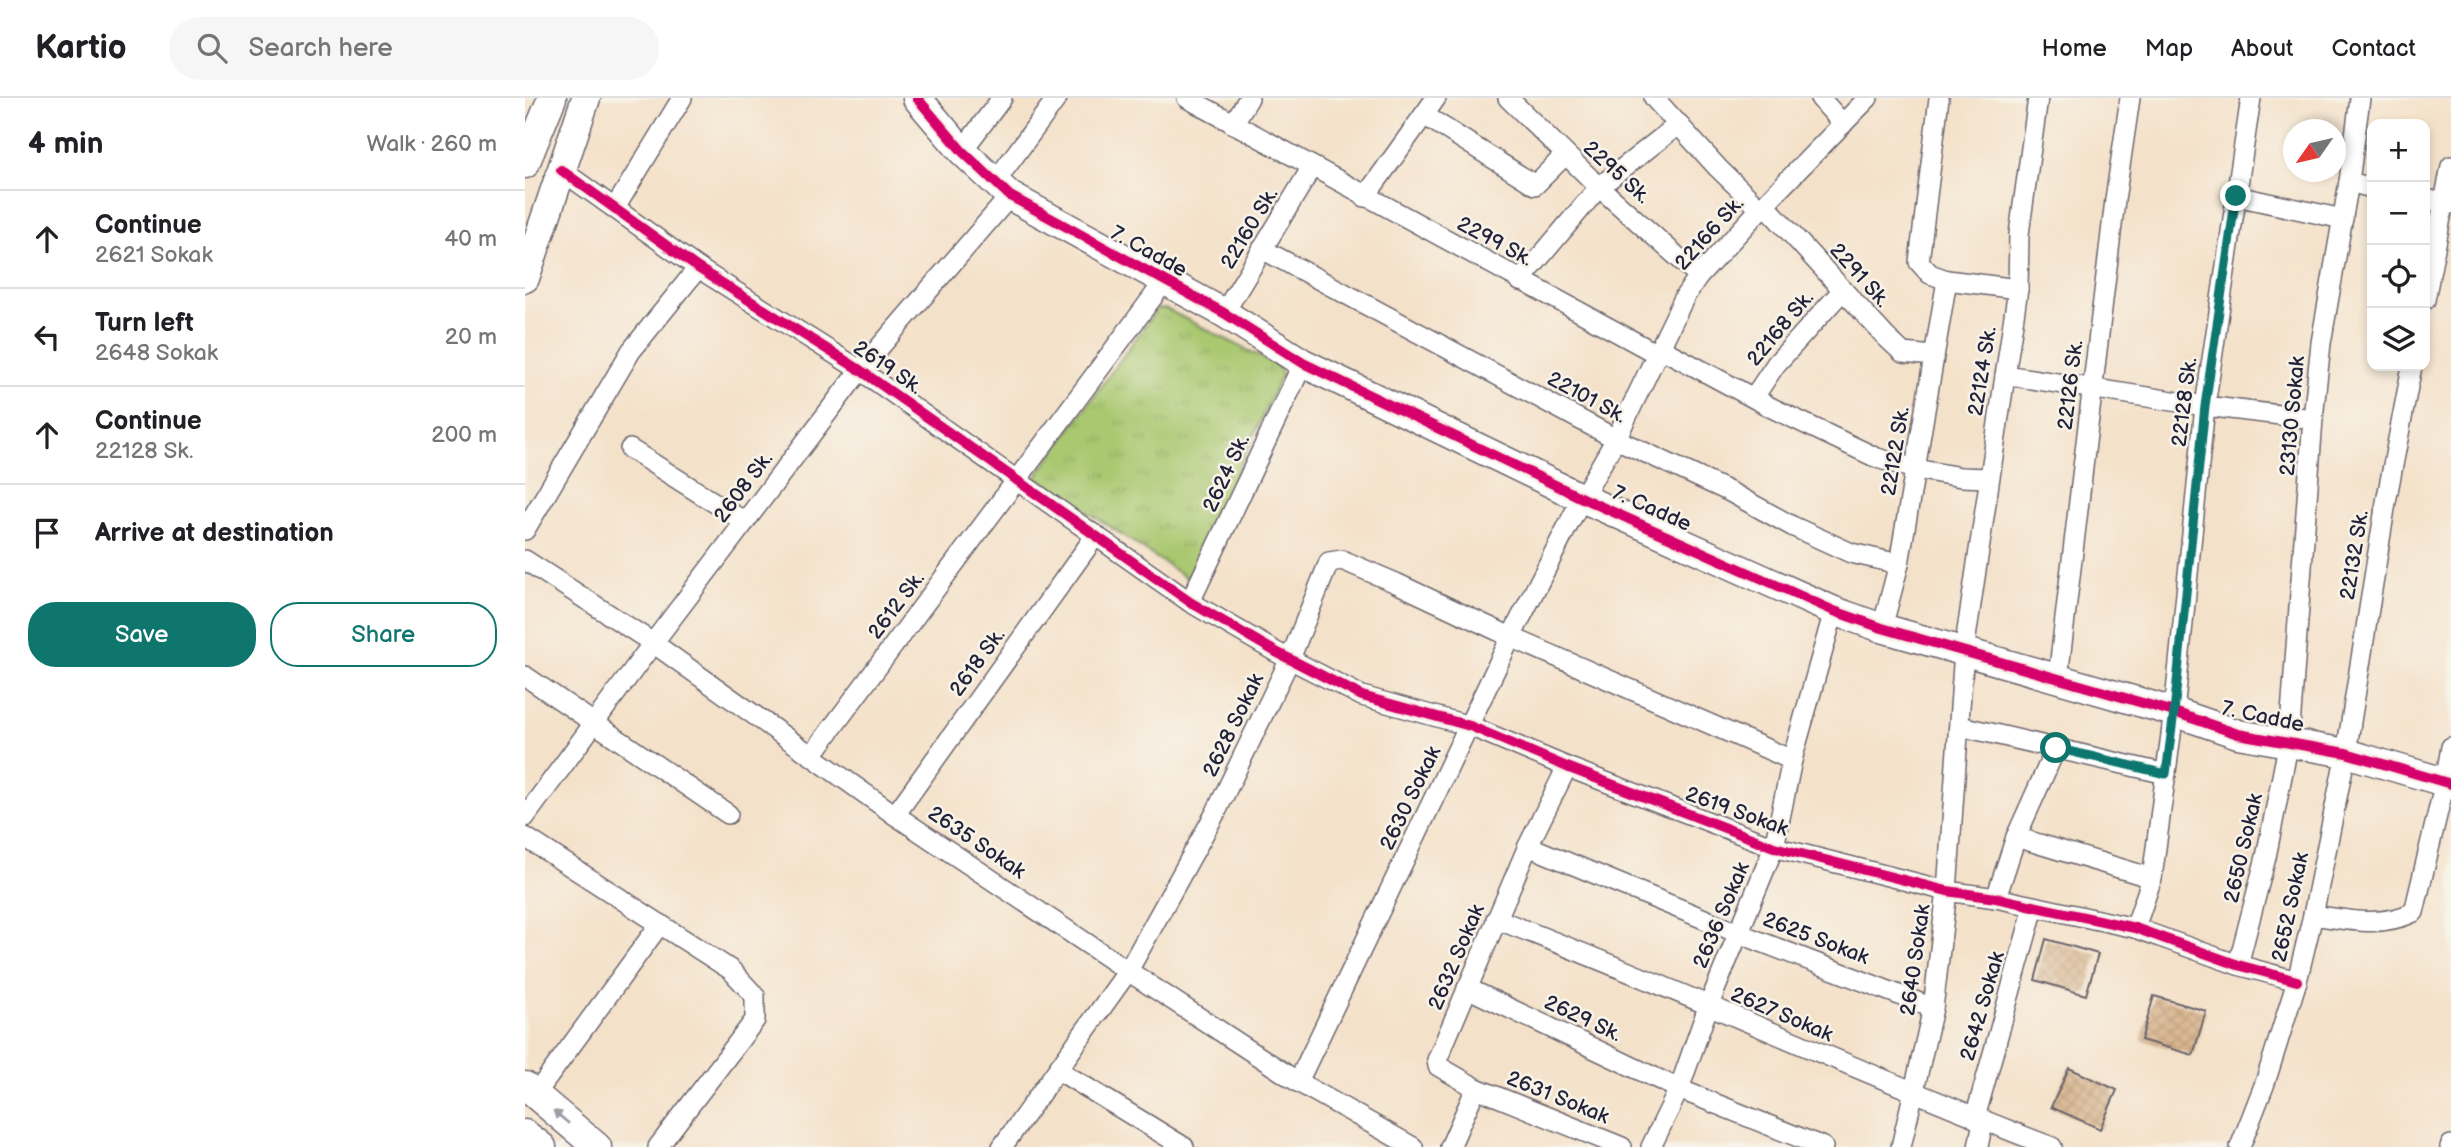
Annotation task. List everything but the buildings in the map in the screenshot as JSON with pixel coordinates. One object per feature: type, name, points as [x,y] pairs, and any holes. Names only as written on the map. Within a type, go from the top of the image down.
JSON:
[{"type":"street","points":[[525,164],[552,98]]},
{"type":"street","points":[[525,278],[586,98]]},
{"type":"street","points":[[615,208],[682,98]]},
{"type":"street","name":"7. Cadde","points":[[917,98],[962,150],[1003,189],[1164,282],[1224,313],[1303,363],[1582,498],[1834,611],[1882,628],[2174,712],[2238,734],[2346,753],[2448,783]]},
{"type":"street","points":[[962,150],[1002,98]]},
{"type":"street","name":"2608 Sk.","points":[[525,817],[860,370],[1003,189],[1057,98]]},
{"type":"street","name":"2299 Sk.","points":[[1187,98],[1520,281],[1877,458],[1915,469],[1961,477],[1988,478]]},
{"type":"street","points":[[1233,124],[1249,98]]},
{"type":"street","points":[[1365,197],[1436,98]]},
{"type":"street","name":"2295 Sk.","points":[[1508,98],[1599,187],[1699,276]]},
{"type":"street","name":"2291 Sk.","points":[[1654,98],[1718,168],[1763,207],[1903,353],[1933,356]]},
{"type":"street","points":[[1820,98],[1843,124]]},
{"type":"street","name":"22166 Sk.","points":[[1582,498],[1616,439],[1685,296],[1699,276],[1868,98]]},
{"type":"street","points":[[1939,98],[1919,262],[1930,274],[1947,280],[2018,289]]},
{"type":"street","name":"22124 Sk.","points":[[1965,651],[1988,478],[2018,289],[2019,234],[2038,98]]},
{"type":"street","name":"22126 Sk.","points":[[2058,677],[2115,201],[2130,98]]},
{"type":"street","name":"22128 Sk.","points":[[2135,928],[2152,878],[2174,712],[2205,406],[2251,98]]},
{"type":"street","name":"23130 Sokak","points":[[2289,741],[2321,344],[2349,183],[2360,98]]},
{"type":"street","points":[[1424,115],[1535,185],[1565,155]]},
{"type":"street","points":[[1520,281],[1599,187],[1679,124]]},
{"type":"street","points":[[2430,267],[2440,202],[2451,166]]},
{"type":"street","name":"22160 Sk.","points":[[1224,313],[1312,167]]},
{"type":"street","name":"2619 Sk.","points":[[561,170],[698,268],[860,370],[1190,601]]},
{"type":"street","points":[[2349,183],[2367,187]]},
{"type":"street","points":[[2236,196],[2343,219]]},
{"type":"street","name":"22101 Sk.","points":[[1262,249],[1616,439],[1851,553],[1899,564]]},
{"type":"street","points":[[525,530],[631,351],[698,268]]},
{"type":"street","name":"22122 Sk.","points":[[1882,628],[1899,564],[1947,280]]},
{"type":"street","name":"2612 Sk.","points":[[812,755],[1164,282]]},
{"type":"street","name":"22168 Sk.","points":[[1754,397],[1776,364],[1843,290]]},
{"type":"street","name":"2624 Sk.","points":[[1190,601],[1303,363]]},
{"type":"street","name":"22132 Sk.","points":[[2346,753],[2386,502],[2411,371]]},
{"type":"street","points":[[2005,375],[2205,406],[2313,419]]},
{"type":"street","points":[[630,449],[745,522]]},
{"type":"street","name":"2630 Sokak","points":[[1297,1082],[1511,637],[1582,498]]},
{"type":"street","name":"2618 Sk.","points":[[895,815],[1095,536]]},
{"type":"street","name":"2635 Sokak","points":[[525,560],[653,643],[895,815],[1128,971],[1297,1082],[1413,1147]]},
{"type":"street","name":"2628 Sokak","points":[[1002,1147],[1128,971],[1216,812],[1290,659],[1329,562],[1342,560],[1792,760]]},
{"type":"street","name":"2619 Sokak","points":[[1190,601],[1290,659],[1362,696],[1470,726],[1567,767],[1774,846],[1947,891],[1996,898],[2135,928],[2238,965],[2297,981]]},
{"type":"street","name":"2636 Sokak","points":[[1651,1147],[1679,1089],[1708,1007],[1774,846],[1792,760],[1834,611]]},
{"type":"street","name":"2640 Sokak","points":[[1901,1147],[1933,1008],[1947,891],[1965,651]]},
{"type":"street","points":[[525,676],[728,814]]},
{"type":"street","points":[[1960,726],[2166,774]]},
{"type":"street","name":"2650 Sokak","points":[[2238,965],[2266,857],[2289,741]]},
{"type":"street","points":[[2313,915],[2370,922],[2396,920],[2414,912],[2448,783],[2451,747]]},
{"type":"street","points":[[1996,898],[2016,837],[2056,748]]},
{"type":"street","name":"2652 Sokak","points":[[2239,1147],[2265,1083],[2297,981],[2346,753]]},
{"type":"street","name":"2632 Sokak","points":[[1476,1088],[1438,1066],[1437,1060],[1528,846],[1567,767]]},
{"type":"street","points":[[525,837],[731,970],[755,996],[755,1020],[658,1147]]},
{"type":"street","points":[[2016,837],[2152,878]]},
{"type":"street","name":"2625 Sokak","points":[[1528,846],[1738,933],[1933,1008]]},
{"type":"street","name":"2642 Sokak","points":[[1978,1147],[1979,1120],[2034,907]]},
{"type":"street","name":"2627 Sokak","points":[[1496,919],[1603,960],[1913,1094],[2052,1147]]},
{"type":"street","points":[[597,1147],[530,1090],[660,924]]},
{"type":"street","name":"2629 Sk.","points":[[1467,988],[1679,1089],[1823,1147]]},
{"type":"street","points":[[1058,1070],[1184,1147]]},
{"type":"street","points":[[1450,1147],[1476,1088]]},
{"type":"street","name":"2631 Sokak","points":[[1476,1088],[1622,1147]]},
{"type":"street","points":[[525,1134],[542,1147]]},
{"type":"green space","points":[[1157,309],[1166,309],[1277,365],[1282,374],[1188,579],[1036,477]]},
{"type":"cycle path","points":[[917,98],[962,151],[1010,196],[1224,313],[1303,363],[1582,498],[1834,611],[1882,628],[2174,712],[2238,734],[2346,753],[2451,784]]},
{"type":"cycle path","points":[[561,170],[698,268],[860,370],[1190,602],[1276,652],[1362,696],[1470,726],[1567,767],[1774,847],[1947,891],[1996,898],[2135,928],[2238,965],[2297,981]]},
{"type":"route","points":[[2056,748],[2166,774],[2205,406],[2236,196]]}]
